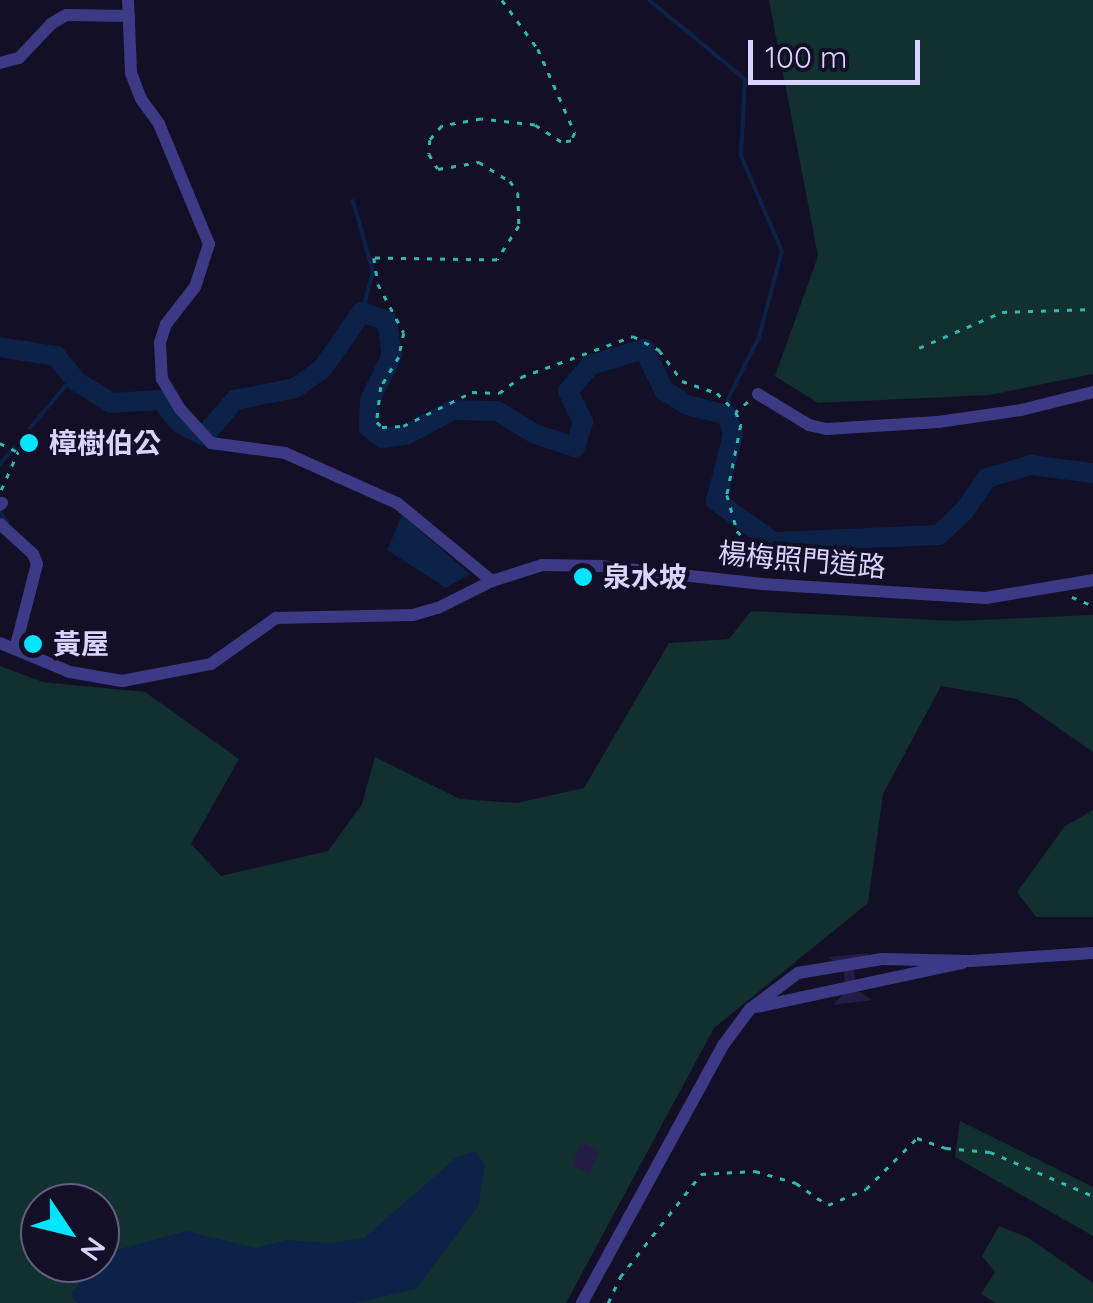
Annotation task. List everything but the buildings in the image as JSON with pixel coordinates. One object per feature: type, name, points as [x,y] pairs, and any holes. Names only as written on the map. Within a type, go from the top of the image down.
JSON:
[{"type":"street","points":[[128,0],[131,74],[141,99],[158,124],[210,244],[195,287],[166,324],[160,343],[162,379],[211,443],[284,453],[372,490],[397,503],[492,581]]},
{"type":"street","points":[[0,62],[18,58],[51,24],[66,15],[128,16]]},
{"type":"street","points":[[758,394],[809,425],[826,430],[938,422],[1021,410],[1093,392]]},
{"type":"street","points":[[0,524],[32,554],[37,564],[15,649]]},
{"type":"street","name":"楊梅照門道路","points":[[0,643],[70,672],[122,682],[211,664],[276,618],[414,615],[438,608],[492,581],[542,565],[601,566],[986,598],[1093,580]]},
{"type":"street","points":[[582,1303],[724,1044],[750,1009],[798,973],[882,959],[970,961],[1093,953]]},
{"type":"street","points":[[750,1009],[927,974],[970,961]]},
{"type":"path","points":[[502,0],[538,49],[574,133],[571,141],[561,142],[536,125],[480,119],[442,126],[430,140],[429,154],[438,169],[478,162],[510,182],[518,193],[519,226],[498,260],[374,258],[378,284],[404,333],[399,358],[381,387],[377,422],[382,427],[402,426],[472,392],[499,393],[521,378],[632,336],[658,350],[682,381],[717,394],[736,412],[742,425],[727,494],[737,531],[749,544],[830,588]]},
{"type":"path","points":[[919,348],[1002,312],[1093,309]]},
{"type":"path","points":[[736,412],[758,394]]},
{"type":"path","points":[[1,502],[17,449],[2,445]]},
{"type":"path","points":[[1054,589],[1093,606]]},
{"type":"path","points":[[608,1303],[630,1264],[701,1174],[754,1171],[796,1184],[828,1205],[866,1189],[917,1138],[946,1148],[990,1152],[1093,1196]]},
{"type":"green space","points":[[769,0],[1093,0],[1093,374],[989,395],[818,403],[775,376],[818,256]]},
{"type":"green space","points":[[751,611],[956,621],[1093,615],[1093,752],[1017,699],[941,686],[883,794],[868,903],[714,1028],[566,1303],[0,1303],[0,666],[43,682],[145,692],[239,759],[191,844],[221,876],[328,851],[362,804],[375,757],[460,799],[517,803],[584,788],[669,643],[729,639]]},
{"type":"green space","points":[[1093,810],[1093,917],[1036,917],[1017,892],[1065,826]]},
{"type":"green space","points":[[960,1121],[1093,1187],[1093,1236],[955,1157]]},
{"type":"green space","points":[[999,1226],[1029,1238],[1093,1283],[1093,1303],[996,1303],[981,1294],[995,1272],[982,1256]]},
{"type":"water","points":[[402,515],[470,574],[446,588],[387,550]]},
{"type":"water","points":[[475,1152],[485,1164],[478,1206],[416,1289],[355,1303],[78,1303],[73,1299],[72,1291],[80,1283],[120,1283],[120,1249],[186,1231],[256,1248],[286,1240],[330,1243],[364,1238],[458,1156]]},
{"type":"waterway","points":[[649,0],[745,79],[741,156],[782,251],[759,337],[728,399],[727,415]]},
{"type":"waterway","points":[[353,201],[373,272],[362,312]]},
{"type":"waterway","points":[[0,347],[56,356],[77,382],[112,403],[160,400],[181,424],[204,436],[235,400],[295,388],[322,369],[362,312],[387,321],[392,355],[370,400],[369,428],[383,438],[406,435],[453,410],[497,411],[535,434],[575,447],[583,422],[568,391],[591,365],[644,349],[664,390],[687,405],[727,415],[733,434],[716,501],[773,542],[939,535],[964,511],[987,478],[1031,465],[1093,473]]},
{"type":"waterway","points":[[0,464],[73,377]]},
{"type":"waterway","points":[[0,512],[7,522]]},
{"type":"place","name":"樟樹伯公","points":[[29,443]]},
{"type":"place","name":"泉水坡","points":[[583,577]]},
{"type":"place","name":"黃屋","points":[[33,644]]}]
